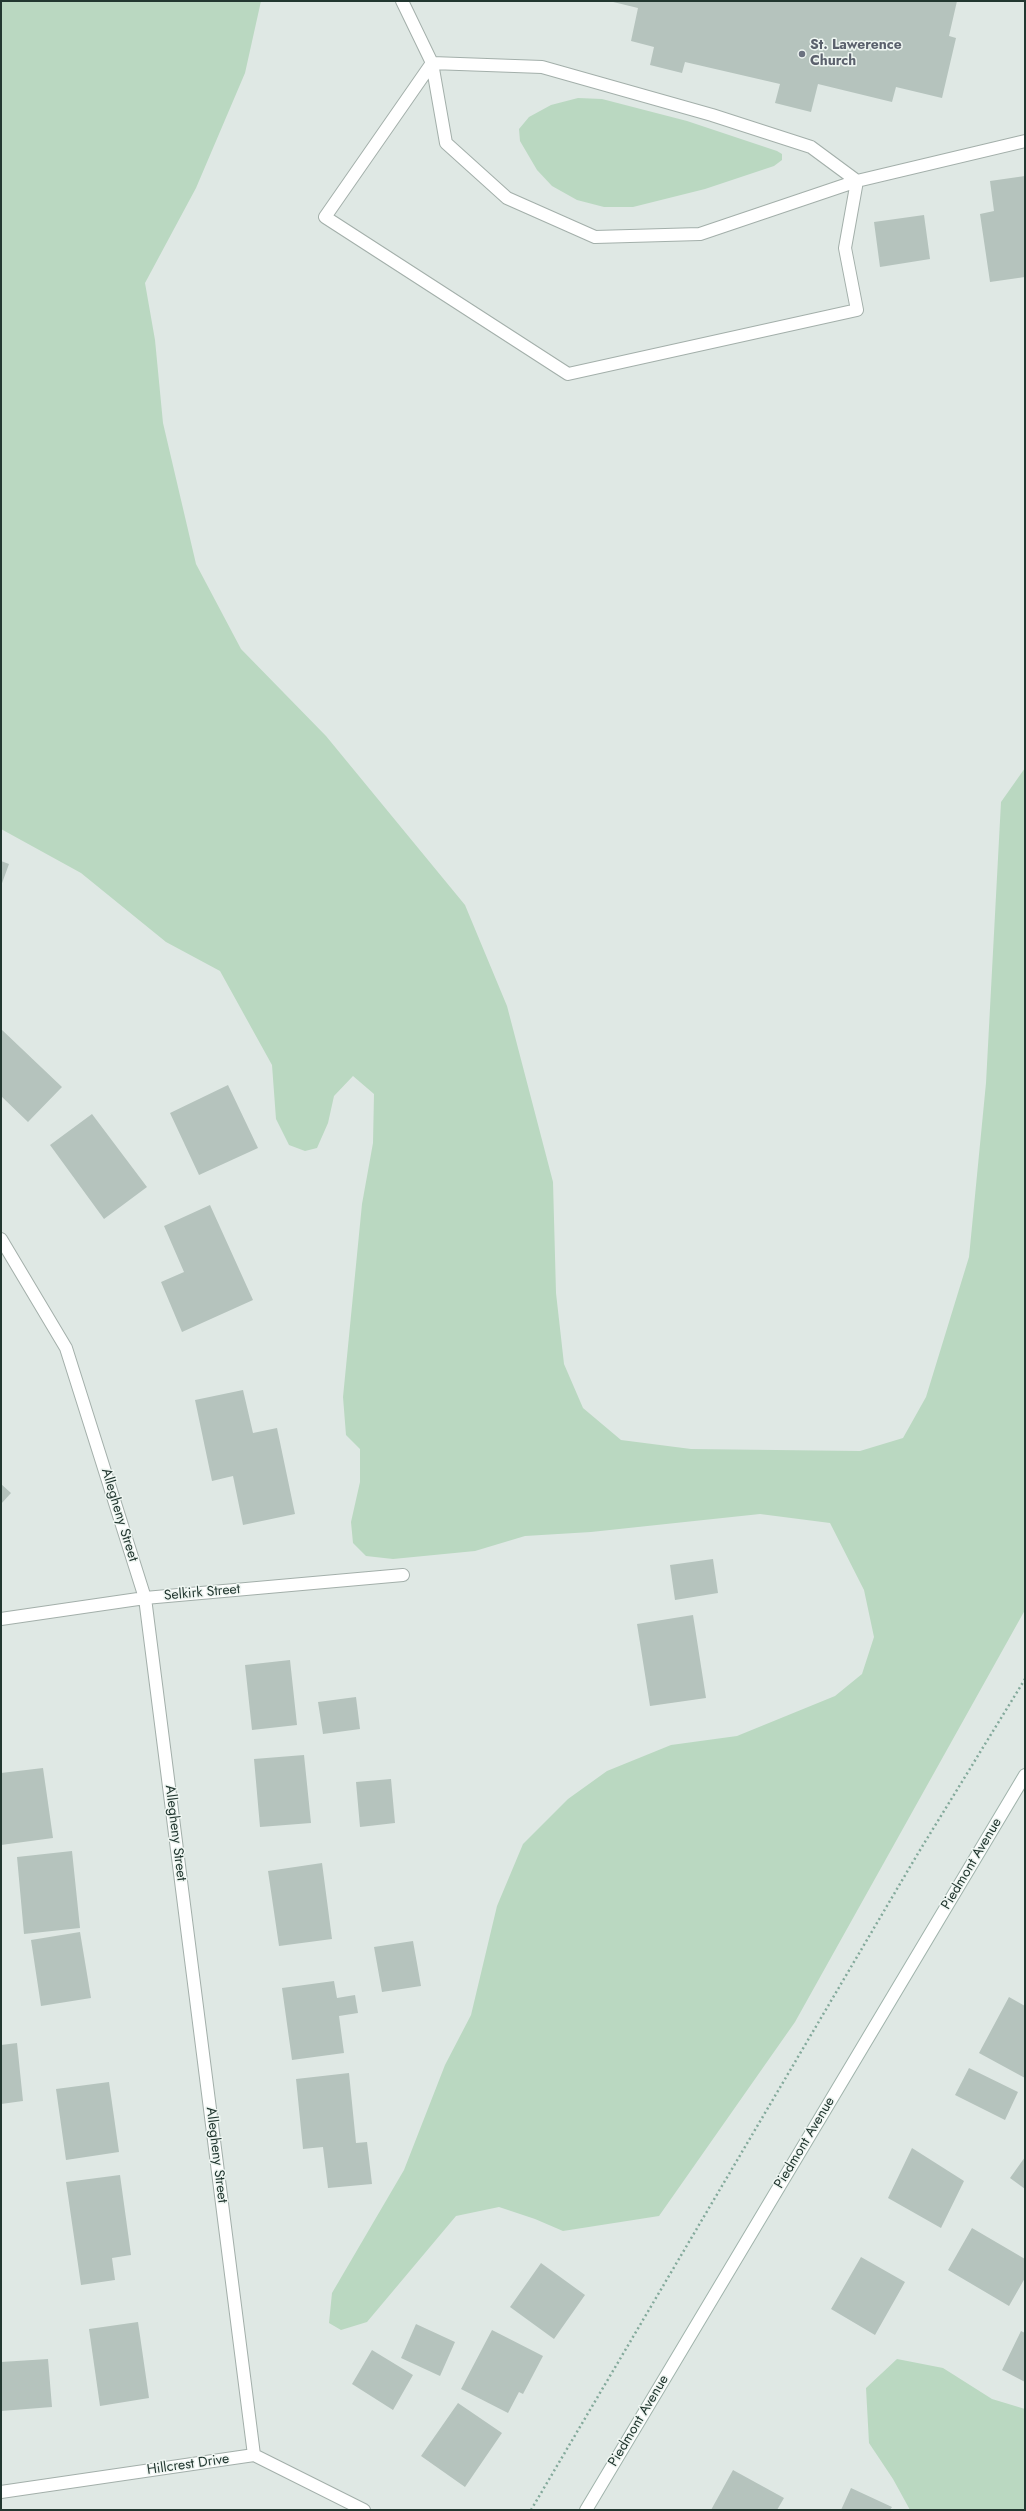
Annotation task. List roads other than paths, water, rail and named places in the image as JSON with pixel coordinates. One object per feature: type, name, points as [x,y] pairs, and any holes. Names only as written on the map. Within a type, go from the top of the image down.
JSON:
[{"type":"street","points":[[402,1],[432,63],[446,143],[507,198],[595,237],[700,234],[857,181],[1025,141]]},
{"type":"street","points":[[432,63],[542,67],[712,115],[810,147],[857,181]]},
{"type":"street","points":[[432,63],[325,217],[568,374],[857,310],[845,248],[857,181]]},
{"type":"street","name":"Allegheny Street","points":[[1,1239],[66,1348],[145,1598],[254,2455]]},
{"type":"street","name":"Selkirk Street","points":[[1,1619],[145,1598],[403,1576]]},
{"type":"street","name":"Piedmont Avenue","points":[[586,2510],[1025,1775]]},
{"type":"street","points":[[254,2455],[364,2510]]},
{"type":"street","name":"Hillcrest Drive","points":[[1,2492],[254,2455]]},
{"type":"place","name":"St. Lawerence Church","points":[[802,54]]}]
